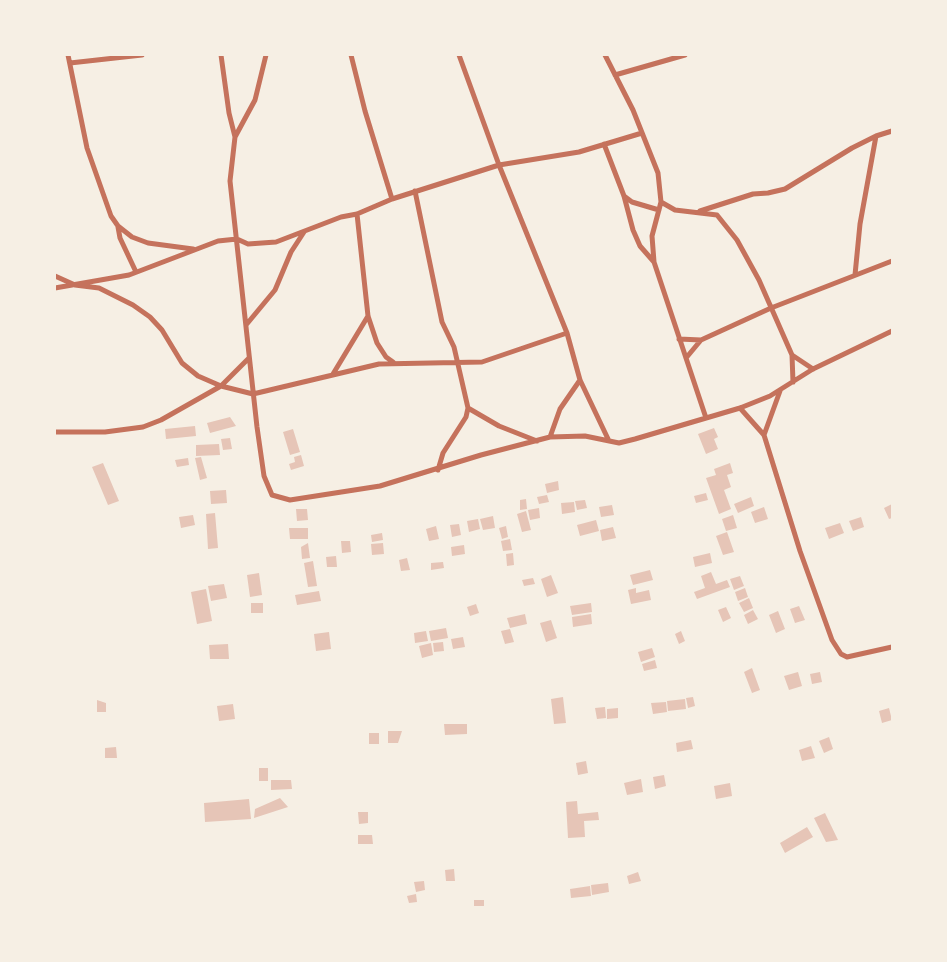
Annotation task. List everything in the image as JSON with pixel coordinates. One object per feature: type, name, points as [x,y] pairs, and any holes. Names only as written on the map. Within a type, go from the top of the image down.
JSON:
[{"type":"street","points":[[68,55],[87,148],[105,202],[118,226],[120,238],[136,272]]},
{"type":"street","points":[[70,64],[142,55]]},
{"type":"street","points":[[221,55],[228,113],[235,137]]},
{"type":"street","points":[[266,55],[255,100],[235,137],[230,181],[253,394],[264,476],[272,495],[290,500],[380,486],[438,470],[481,455],[550,438],[585,436],[619,443],[635,439],[740,408],[780,390],[813,369],[892,331]]},
{"type":"street","points":[[351,55],[365,111],[392,199]]},
{"type":"street","points":[[460,55],[498,165],[567,334],[580,380],[609,441]]},
{"type":"street","points":[[605,55],[642,133],[658,173],[661,202],[652,236],[654,262],[706,418]]},
{"type":"street","points":[[615,75],[685,55]]},
{"type":"street","points":[[699,211],[753,194],[785,189],[876,136],[892,132]]},
{"type":"street","points":[[55,288],[136,272],[218,241],[236,239],[248,244],[276,242],[341,217],[357,214],[415,191],[498,165],[579,152],[642,133]]},
{"type":"street","points":[[855,276],[860,224],[876,136]]},
{"type":"street","points":[[604,144],[624,196],[625,206],[640,246],[654,262]]},
{"type":"street","points":[[415,191],[442,322],[454,347],[468,408],[466,417],[444,453],[438,470]]},
{"type":"street","points":[[624,196],[632,202],[659,210]]},
{"type":"street","points":[[661,202],[675,210],[699,211],[717,216],[737,240],[792,355],[793,382]]},
{"type":"street","points":[[357,214],[368,316],[377,343],[386,357],[394,363]]},
{"type":"street","points":[[118,226],[132,238],[148,243],[194,250]]},
{"type":"street","points":[[246,325],[275,290],[291,252],[304,232]]},
{"type":"street","points":[[686,358],[701,340],[771,308],[892,261]]},
{"type":"street","points":[[55,276],[75,285],[99,288],[133,305],[150,317],[162,330],[182,363],[198,376],[220,386],[253,394],[379,364],[482,362],[567,334]]},
{"type":"street","points":[[333,374],[368,316]]},
{"type":"street","points":[[680,338],[701,340]]},
{"type":"street","points":[[792,355],[813,369]]},
{"type":"street","points":[[55,432],[105,432],[143,427],[160,420],[220,386],[250,358]]},
{"type":"street","points":[[550,438],[560,409],[580,380]]},
{"type":"street","points":[[764,435],[780,390]]},
{"type":"street","points":[[468,408],[498,426],[537,441]]},
{"type":"street","points":[[740,408],[764,435],[800,551],[832,640],[842,654],[847,657],[892,647]]},
{"type":"building","points":[[230,417],[236,426],[210,433],[207,423]]},
{"type":"building","points":[[195,426],[196,436],[166,439],[165,429]]},
{"type":"building","points":[[714,428],[718,437],[714,439],[718,449],[706,454],[698,434]]},
{"type":"building","points":[[293,429],[300,452],[290,455],[283,432]]},
{"type":"building","points":[[230,438],[232,449],[223,450],[221,439]]},
{"type":"building","points":[[219,444],[220,455],[196,456],[196,445]]},
{"type":"building","points":[[301,455],[304,466],[291,470],[289,464],[295,462],[294,457]]},
{"type":"building","points":[[201,457],[207,478],[200,480],[195,458]]},
{"type":"building","points":[[188,458],[189,465],[177,467],[175,460]]},
{"type":"building","points":[[103,463],[119,501],[108,505],[92,467]]},
{"type":"building","points":[[730,463],[733,473],[727,475],[731,487],[724,490],[731,509],[719,514],[706,478],[716,475],[714,469]]},
{"type":"building","points":[[558,481],[559,490],[547,493],[545,484]]},
{"type":"building","points":[[226,490],[227,503],[211,504],[210,491]]},
{"type":"building","points":[[706,493],[708,500],[696,503],[694,496]]},
{"type":"building","points":[[547,495],[549,502],[539,504],[537,497]]},
{"type":"building","points":[[751,497],[754,506],[738,513],[734,504]]},
{"type":"building","points":[[526,499],[527,509],[520,510],[520,500]]},
{"type":"building","points":[[585,500],[587,508],[577,510],[575,501]]},
{"type":"building","points":[[574,502],[575,512],[562,514],[561,503]]},
{"type":"building","points":[[892,504],[892,518],[889,519],[884,508]]},
{"type":"building","points":[[612,505],[614,515],[601,517],[599,507]]},
{"type":"building","points":[[764,507],[768,519],[755,523],[751,512]]},
{"type":"building","points":[[539,508],[540,518],[530,520],[528,510]]},
{"type":"building","points":[[296,509],[307,509],[308,520],[297,521]]},
{"type":"building","points":[[526,511],[531,530],[522,532],[517,514]]},
{"type":"building","points":[[215,513],[218,548],[208,549],[206,514]]},
{"type":"building","points":[[193,515],[195,525],[181,528],[179,517]]},
{"type":"building","points":[[733,515],[737,528],[726,531],[722,519]]},
{"type":"building","points":[[493,516],[495,528],[483,530],[480,519]]},
{"type":"building","points":[[861,517],[864,527],[853,531],[849,521]]},
{"type":"building","points":[[478,519],[480,529],[469,532],[467,521]]},
{"type":"building","points":[[596,520],[599,531],[580,536],[577,525]]},
{"type":"building","points":[[840,523],[844,533],[829,539],[825,528]]},
{"type":"building","points":[[459,524],[461,535],[452,537],[450,525]]},
{"type":"building","points":[[436,526],[439,539],[429,541],[426,529]]},
{"type":"building","points":[[506,526],[508,537],[502,539],[499,528]]},
{"type":"building","points":[[613,527],[616,538],[602,541],[600,530]]},
{"type":"building","points":[[289,528],[308,528],[308,539],[290,539]]},
{"type":"building","points":[[727,532],[734,552],[723,555],[716,536]]},
{"type":"building","points":[[382,533],[383,540],[372,542],[371,535]]},
{"type":"building","points":[[510,539],[512,550],[503,551],[501,541]]},
{"type":"building","points":[[341,541],[350,541],[351,552],[342,553]]},
{"type":"building","points":[[308,543],[310,558],[302,559],[301,547]]},
{"type":"building","points":[[383,543],[384,554],[372,555],[371,544]]},
{"type":"building","points":[[464,545],[465,554],[452,556],[451,547]]},
{"type":"building","points":[[513,553],[514,565],[507,566],[506,554]]},
{"type":"building","points":[[710,553],[712,563],[695,567],[693,557]]},
{"type":"building","points":[[336,556],[337,567],[327,567],[326,557]]},
{"type":"building","points":[[407,558],[410,570],[401,571],[399,560]]},
{"type":"building","points":[[313,561],[317,586],[308,587],[304,563]]},
{"type":"building","points":[[443,562],[444,568],[431,570],[431,563]]},
{"type":"building","points":[[650,570],[653,580],[633,585],[630,575]]},
{"type":"building","points":[[711,572],[716,584],[727,580],[730,587],[697,599],[694,592],[705,588],[701,576]]},
{"type":"building","points":[[259,573],[262,595],[250,597],[247,575]]},
{"type":"building","points":[[551,575],[558,593],[547,597],[541,579]]},
{"type":"building","points":[[740,576],[744,586],[734,590],[730,579]]},
{"type":"building","points":[[533,578],[535,584],[524,586],[522,580]]},
{"type":"building","points":[[224,584],[227,598],[211,601],[208,586]]},
{"type":"building","points":[[636,588],[636,593],[649,590],[651,600],[631,604],[628,590]]},
{"type":"building","points":[[745,588],[748,597],[738,601],[735,592]]},
{"type":"building","points":[[206,589],[212,621],[197,624],[191,592]]},
{"type":"building","points":[[319,591],[321,601],[297,605],[295,595]]},
{"type":"building","points":[[749,598],[753,608],[744,612],[739,603]]},
{"type":"building","points":[[251,603],[263,603],[263,613],[251,613]]},
{"type":"building","points":[[591,603],[592,612],[572,615],[570,606]]},
{"type":"building","points":[[476,604],[479,613],[470,616],[467,607]]},
{"type":"building","points":[[799,606],[805,620],[795,623],[790,609]]},
{"type":"building","points":[[726,607],[731,618],[723,622],[718,610]]},
{"type":"building","points":[[753,610],[758,619],[748,624],[744,615]]},
{"type":"building","points":[[778,611],[785,629],[776,633],[769,615]]},
{"type":"building","points":[[525,614],[527,624],[510,628],[507,618]]},
{"type":"building","points":[[591,614],[592,624],[573,627],[572,617]]},
{"type":"building","points":[[551,620],[557,638],[546,642],[540,623]]},
{"type":"building","points":[[446,628],[448,638],[431,641],[429,631]]},
{"type":"building","points":[[510,629],[514,642],[505,644],[501,631]]},
{"type":"building","points":[[426,631],[428,641],[415,643],[414,633]]},
{"type":"building","points":[[681,631],[685,641],[679,644],[675,634]]},
{"type":"building","points":[[329,632],[331,649],[316,651],[314,634]]},
{"type":"building","points":[[463,637],[465,647],[453,649],[451,639]]},
{"type":"building","points":[[443,642],[444,651],[434,652],[433,643]]},
{"type":"building","points":[[431,643],[433,655],[422,658],[419,646]]},
{"type":"building","points":[[228,644],[229,659],[210,659],[209,645]]},
{"type":"building","points":[[652,648],[655,657],[641,662],[638,652]]},
{"type":"building","points":[[655,660],[657,668],[644,671],[642,664]]},
{"type":"building","points":[[752,668],[760,690],[752,693],[744,672]]},
{"type":"building","points":[[798,672],[802,686],[789,690],[784,676]]},
{"type":"building","points":[[820,672],[822,682],[812,684],[810,674]]},
{"type":"building","points":[[563,697],[566,723],[554,724],[551,699]]},
{"type":"building","points":[[693,697],[695,706],[688,708],[686,698]]},
{"type":"building","points":[[685,699],[686,709],[668,711],[667,701]]},
{"type":"building","points":[[97,700],[106,703],[106,712],[97,712]]},
{"type":"building","points":[[666,702],[667,712],[653,714],[651,703]]},
{"type":"building","points":[[233,704],[235,719],[219,721],[217,706]]},
{"type":"building","points":[[605,707],[606,718],[597,719],[595,708]]},
{"type":"building","points":[[618,708],[618,718],[607,719],[607,709]]},
{"type":"building","points":[[889,708],[892,720],[882,723],[879,711]]},
{"type":"building","points":[[444,724],[467,724],[467,734],[445,735]]},
{"type":"building","points":[[388,731],[402,731],[398,743],[388,743]]},
{"type":"building","points":[[369,733],[379,733],[379,744],[369,744]]},
{"type":"building","points":[[829,737],[833,749],[824,753],[819,741]]},
{"type":"building","points":[[691,740],[693,749],[677,752],[676,743]]},
{"type":"building","points":[[811,746],[815,758],[802,761],[799,750]]},
{"type":"building","points":[[116,747],[117,758],[105,758],[105,748]]},
{"type":"building","points":[[586,761],[588,773],[578,775],[576,763]]},
{"type":"building","points":[[259,768],[268,768],[268,781],[259,781]]},
{"type":"building","points":[[664,775],[666,786],[655,789],[653,777]]},
{"type":"building","points":[[641,779],[643,792],[627,795],[624,783]]},
{"type":"building","points":[[271,780],[291,780],[292,789],[271,790]]},
{"type":"building","points":[[730,783],[732,796],[716,799],[714,786]]},
{"type":"building","points":[[280,798],[288,807],[254,818],[255,809]]},
{"type":"building","points":[[249,799],[251,819],[205,822],[204,803]]},
{"type":"building","points":[[577,801],[578,814],[598,812],[599,820],[584,821],[585,837],[568,838],[566,802]]},
{"type":"building","points":[[358,812],[368,812],[368,823],[359,824]]},
{"type":"building","points":[[825,813],[838,840],[826,842],[814,818]]},
{"type":"building","points":[[807,827],[813,837],[785,853],[780,843]]},
{"type":"building","points":[[358,835],[372,835],[373,844],[358,844]]},
{"type":"building","points":[[454,869],[455,881],[446,881],[445,870]]},
{"type":"building","points":[[638,872],[641,881],[629,884],[627,876]]},
{"type":"building","points":[[424,881],[425,890],[416,892],[414,882]]},
{"type":"building","points":[[608,883],[609,892],[592,895],[591,885]]},
{"type":"building","points":[[590,886],[591,896],[571,898],[570,889]]},
{"type":"building","points":[[416,894],[417,902],[409,903],[407,896]]},
{"type":"building","points":[[474,900],[484,900],[484,907],[474,907]]}]
